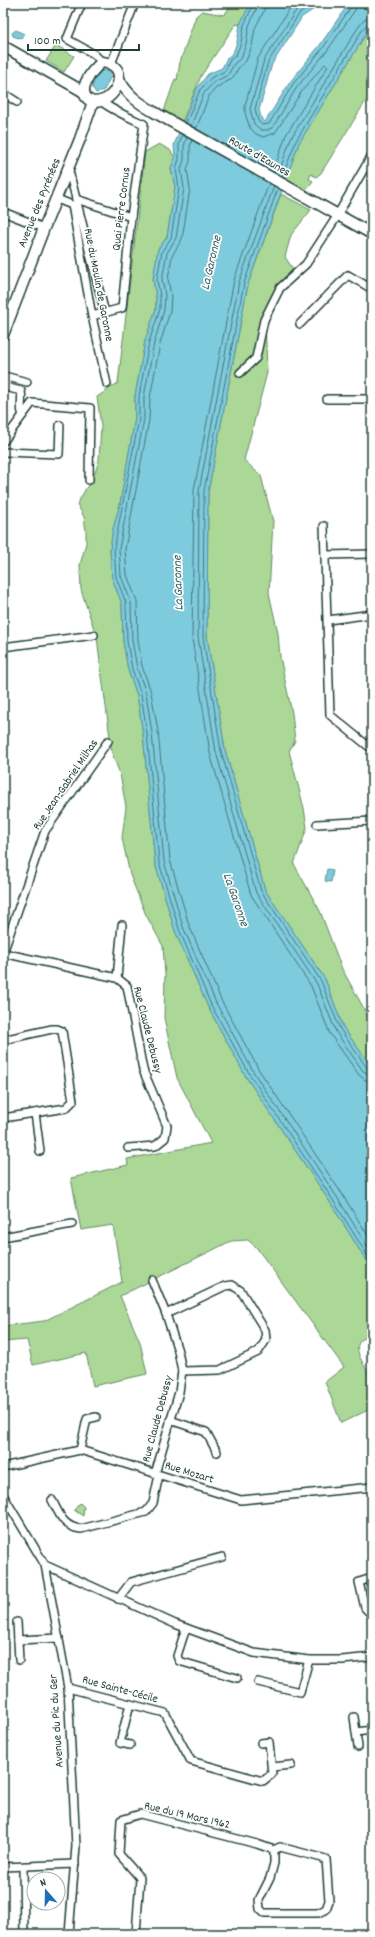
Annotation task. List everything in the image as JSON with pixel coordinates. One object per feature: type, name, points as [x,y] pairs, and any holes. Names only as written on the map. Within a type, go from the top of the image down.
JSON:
[{"type":"main road","points":[[3,46],[84,92]]},
{"type":"main road","points":[[106,63],[119,72],[119,79],[116,88],[104,99],[86,98],[84,92],[86,82],[94,68],[106,63]]},
{"type":"main road","name":"Route d'Eaunes","points":[[119,79],[126,92],[134,100],[321,207],[337,214],[372,234]]},
{"type":"main road","points":[[71,85],[86,82]]},
{"type":"main road","name":"Route d'Eaunes","points":[[104,99],[134,100]]},
{"type":"main road","name":"Avenue des Pyrénées","points":[[3,335],[44,228],[57,199],[68,167],[104,99]]},
{"type":"street","points":[[82,3],[68,39],[94,54],[106,63],[135,3]]},
{"type":"street","points":[[3,93],[17,102]]},
{"type":"street","points":[[104,99],[118,110]]},
{"type":"street","name":"Quai Pierre Cornus","points":[[104,99],[107,107],[118,110],[144,124],[131,217],[122,308],[104,312]]},
{"type":"street","points":[[240,373],[256,358],[264,320],[280,288],[306,264],[372,155]]},
{"type":"street","points":[[68,167],[104,312],[92,316]]},
{"type":"street","name":"Rue du Moulin de Garonne","points":[[57,199],[72,205],[92,316],[107,384]]},
{"type":"street","points":[[76,199],[131,217]]},
{"type":"street","points":[[3,212],[44,228]]},
{"type":"street","points":[[300,324],[348,275],[372,289]]},
{"type":"street","points":[[23,415],[21,411],[21,391],[5,387],[5,382],[8,377],[27,382]]},
{"type":"street","points":[[327,399],[372,399]]},
{"type":"street","points":[[3,442],[32,403],[90,408],[89,480]]},
{"type":"street","points":[[3,452],[59,454],[60,425]]},
{"type":"street","points":[[324,526],[330,715],[368,746],[372,746]]},
{"type":"street","points":[[324,555],[372,554]]},
{"type":"street","points":[[328,620],[372,614]]},
{"type":"street","points":[[3,647],[94,635]]},
{"type":"street","name":"Rue Jean-Gabriel Milhas","points":[[3,953],[45,831],[108,742]]},
{"type":"street","points":[[317,824],[372,821]]},
{"type":"street","points":[[117,978],[122,925]]},
{"type":"street","name":"Rue Claude Debussy","points":[[3,953],[117,978],[127,986],[143,1070],[167,1126],[165,1138],[155,1146],[128,1148]]},
{"type":"street","points":[[3,1040],[52,1029],[59,1030],[63,1034],[74,1101],[66,1108],[3,1118]]},
{"type":"street","points":[[35,1113],[40,1151]]},
{"type":"street","points":[[3,1237],[72,1224]]},
{"type":"street","name":"Rue Claude Debussy","points":[[52,1500],[62,1520],[71,1528],[81,1529],[146,1512],[153,1503],[157,1474],[170,1420],[179,1392],[182,1371],[178,1351],[166,1314],[152,1280]]},
{"type":"street","points":[[166,1314],[225,1286],[232,1285],[241,1291],[265,1330],[266,1340],[258,1352],[234,1364],[220,1370],[182,1371]]},
{"type":"street","points":[[3,1467],[80,1450],[87,1419],[96,1417]]},
{"type":"street","points":[[170,1420],[206,1432],[217,1452]]},
{"type":"street","name":"Rue Mozart","points":[[80,1450],[241,1500],[372,1487]]},
{"type":"street","name":"Avenue du Pic du Ger","points":[[3,1495],[45,1565],[68,1688],[75,1864],[69,1934]]},
{"type":"street","points":[[118,1599],[131,1582],[222,1557]]},
{"type":"street","points":[[45,1565],[118,1599],[186,1628],[254,1653],[309,1660],[342,1660],[372,1657]]},
{"type":"street","points":[[372,1578],[359,1582],[365,1608],[372,1615]]},
{"type":"street","points":[[17,1622],[19,1660]]},
{"type":"street","points":[[186,1628],[177,1656],[179,1661],[237,1678]]},
{"type":"street","points":[[18,1640],[59,1638]]},
{"type":"street","points":[[258,1682],[300,1692],[309,1660]]},
{"type":"street","name":"Rue Sainte-Cécile","points":[[68,1688],[165,1713],[191,1761],[263,1781],[272,1774],[272,1767]]},
{"type":"street","points":[[130,1704],[120,1743],[130,1745]]},
{"type":"street","points":[[354,1717],[358,1747]]},
{"type":"street","points":[[356,1732],[372,1730]]},
{"type":"street","points":[[261,1743],[269,1742],[272,1767],[291,1765]]},
{"type":"street","name":"Rue du 19 Mars 1962","points":[[136,1934],[140,1878],[119,1854],[121,1820],[140,1814],[257,1844],[274,1850]]},
{"type":"street","points":[[280,1847],[326,1858],[329,1901],[326,1909],[318,1913],[264,1913],[260,1909],[259,1900],[270,1878],[274,1863],[274,1850],[280,1847]]},
{"type":"street","points":[[3,1867],[75,1864]]},
{"type":"street","points":[[23,1867],[24,1934]]},
{"type":"green space","points":[[233,3],[251,3],[240,24],[235,25],[201,76],[182,122],[164,111],[175,79],[177,80],[180,62],[196,16],[202,11],[224,15]]},
{"type":"green space","points":[[372,24],[372,91],[321,173],[316,177],[311,174],[309,179],[313,181],[305,191],[285,180],[299,143]]},
{"type":"green space","points":[[56,45],[74,56],[64,72],[46,61]]},
{"type":"green space","points":[[159,144],[170,150],[175,158],[171,168],[175,187],[167,237],[158,249],[153,279],[156,296],[156,309],[145,341],[135,396],[135,418],[120,504],[113,529],[110,549],[112,578],[122,604],[123,641],[128,670],[137,695],[143,734],[155,863],[175,931],[208,1007],[246,1077],[330,1202],[372,1270],[372,1339],[367,1337],[361,1341],[358,1346],[358,1351],[372,1382],[372,1416],[368,1410],[341,1423],[325,1382],[344,1367],[256,1247],[248,1240],[231,1241],[120,1296],[140,1342],[147,1374],[93,1386],[86,1353],[33,1365],[27,1340],[3,1342],[3,1326],[44,1321],[122,1282],[113,1225],[81,1230],[71,1178],[128,1165],[127,1159],[211,1143],[177,1078],[164,1018],[165,975],[163,946],[146,915],[130,875],[122,838],[126,807],[120,774],[112,753],[97,638],[81,590],[80,565],[86,543],[86,531],[84,517],[77,504],[95,473],[99,460],[101,426],[97,397],[118,383],[145,152]]},
{"type":"green space","points":[[281,194],[311,210],[291,235],[285,257],[293,269],[265,314],[267,373],[244,460],[261,476],[273,521],[269,593],[278,633],[280,657],[292,713],[295,741],[289,751],[304,808],[307,828],[294,864],[320,911],[342,969],[372,1023],[372,1072],[370,1065],[343,1027],[325,979],[265,890],[225,750],[207,636],[208,492],[248,284]]},
{"type":"green space","points":[[80,1503],[84,1507],[83,1516],[74,1510]]},
{"type":"water","name":"La Garonne","points":[[251,3],[323,3],[302,17],[272,64],[259,110],[262,120],[265,122],[290,82],[320,45],[349,3],[372,3],[372,24],[299,143],[248,284],[208,492],[207,636],[225,750],[265,890],[325,979],[343,1027],[370,1065],[372,1072],[372,1270],[330,1202],[246,1077],[208,1007],[175,931],[155,863],[143,734],[137,695],[128,670],[123,641],[122,604],[112,578],[110,549],[113,529],[120,504],[135,418],[135,396],[145,341],[156,309],[156,296],[153,280],[158,249],[167,237],[175,187],[171,168],[175,158],[174,145],[197,88],[208,74],[222,68],[227,58],[233,53],[237,42],[240,24]]},
{"type":"water","points":[[16,30],[24,34],[22,39],[13,36],[12,33]]},
{"type":"water","points":[[104,70],[108,71],[111,76],[104,90],[96,93],[92,87],[98,75]]},
{"type":"water","points":[[327,869],[333,870],[331,882],[325,881]]}]
